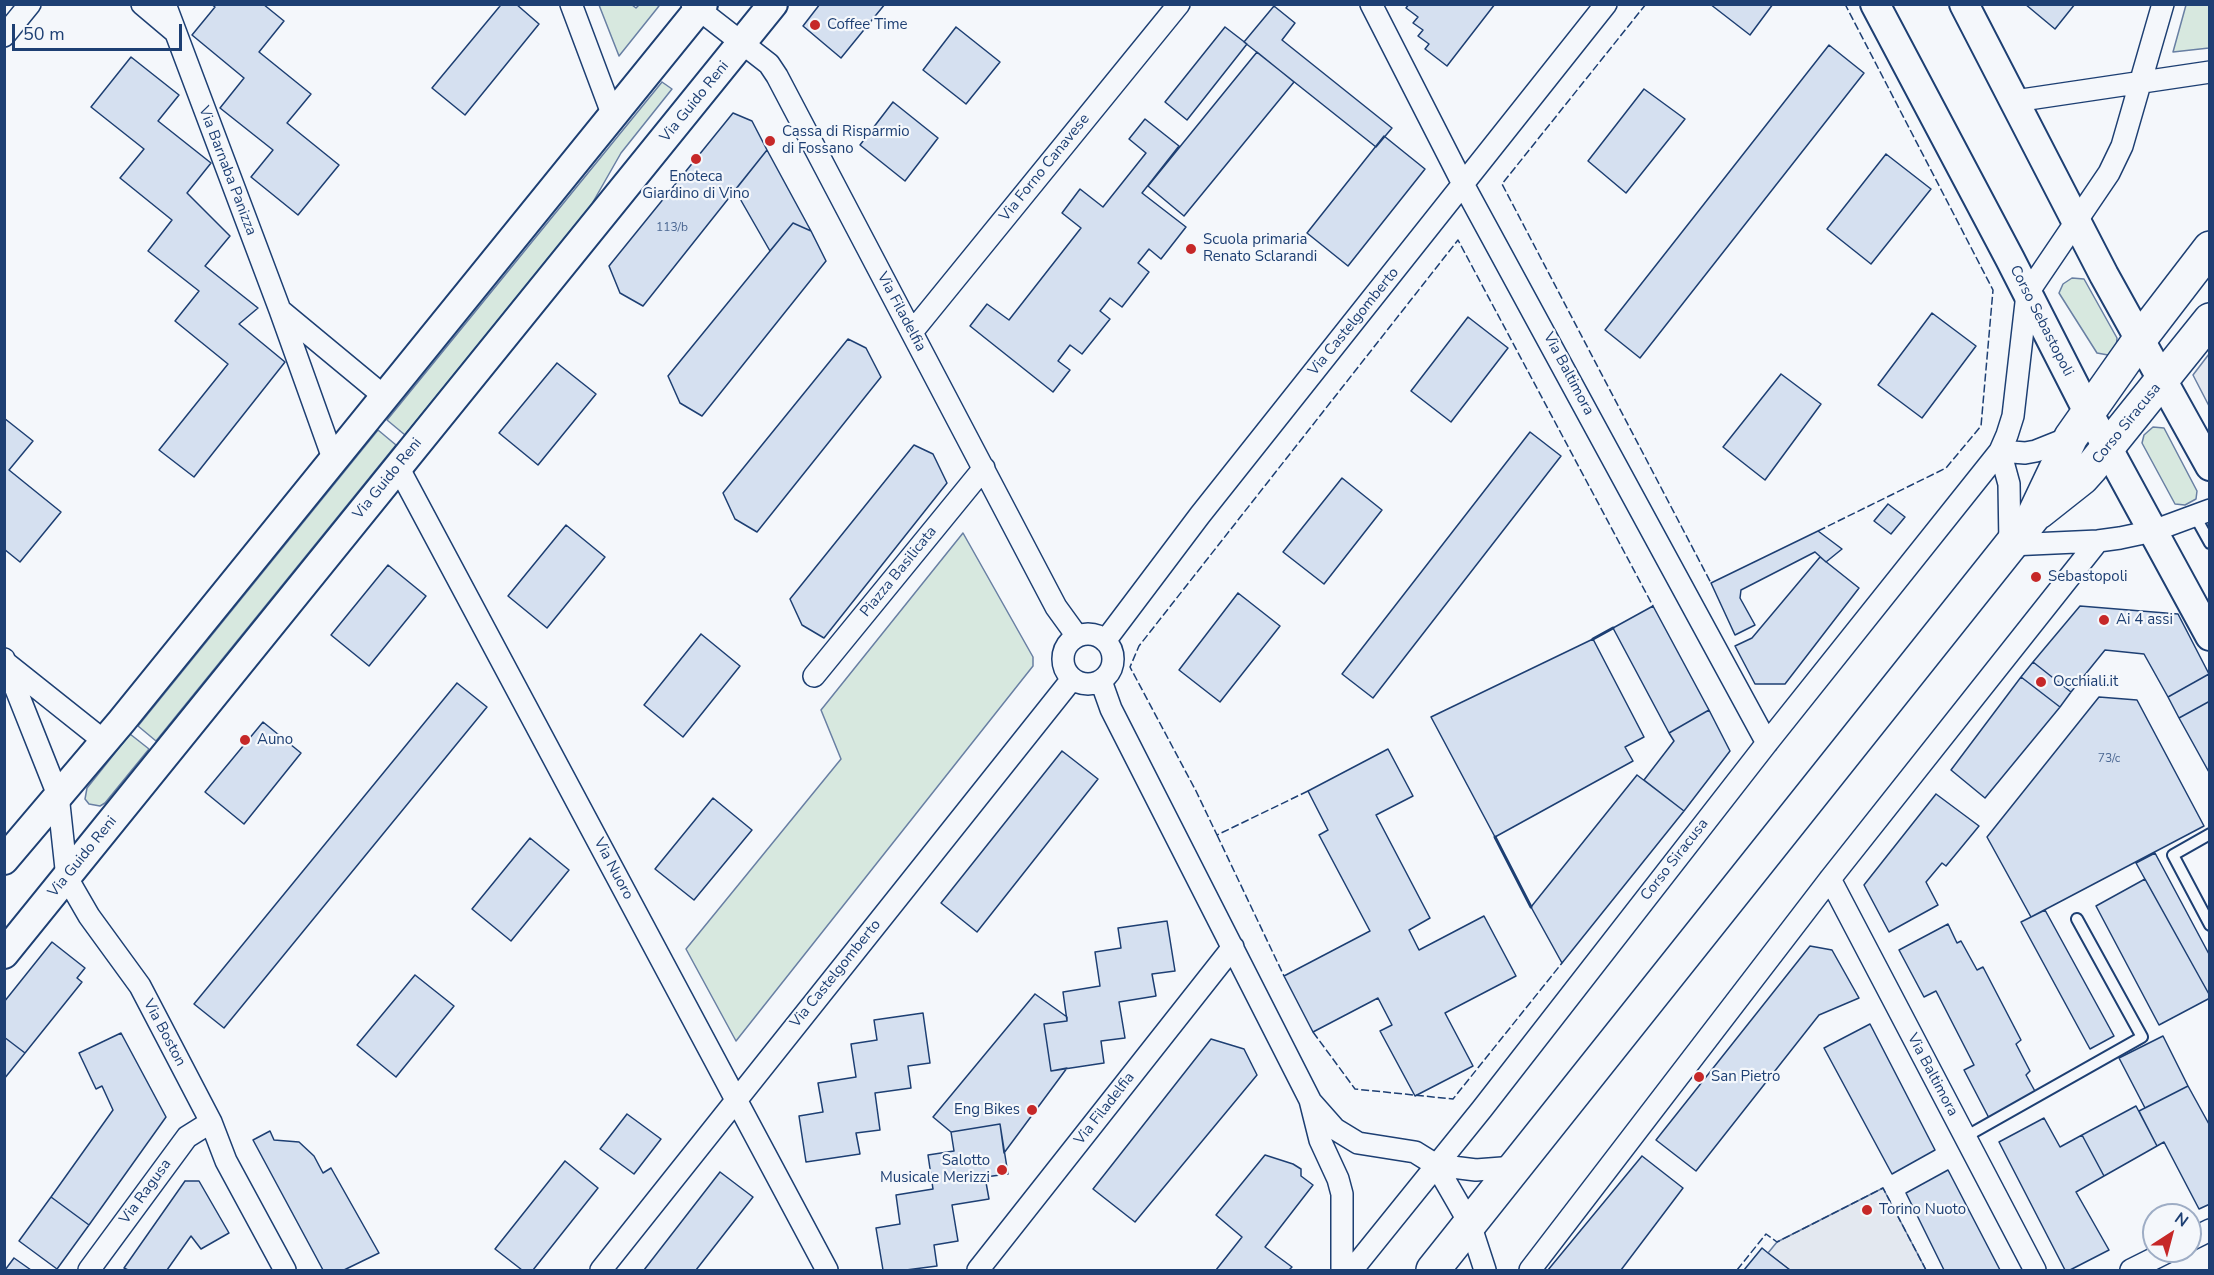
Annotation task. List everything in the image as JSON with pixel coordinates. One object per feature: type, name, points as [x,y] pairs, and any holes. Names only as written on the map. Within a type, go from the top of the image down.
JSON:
[{"type":"main road","name":"Via Guido Reni","points":[[4,954],[773,4]]},
{"type":"main road","name":"Corso Sebastopoli","points":[[1875,4],[2027,294],[2079,424],[2107,448],[2210,636]]},
{"type":"main road","points":[[1964,4],[2077,221],[2210,466]]},
{"type":"main road","points":[[4,860],[334,461],[613,116],[698,6]]},
{"type":"main road","name":"Corso Siracusa","points":[[2033,517],[2079,424],[2140,339],[2210,248]]},
{"type":"main road","name":"Corso Siracusa","points":[[1433,1270],[2010,545],[2033,517],[2082,478],[2210,320]]},
{"type":"street","points":[[6,31],[30,4]]},
{"type":"street","name":"Via Barnaba Panizza","points":[[142,4],[174,32]]},
{"type":"street","name":"Via Barnaba Panizza","points":[[165,4],[334,461]]},
{"type":"street","points":[[571,4],[613,116]]},
{"type":"street","name":"Via Forno Canavese","points":[[912,332],[1179,4]]},
{"type":"street","name":"Via Baltimora","points":[[1371,4],[1463,184],[1767,743]]},
{"type":"street","name":"Via Castelgomberto","points":[[1105,641],[1200,515],[1605,4]]},
{"type":"street","name":"Corso Siracusa","points":[[1352,1270],[2000,451],[2013,416],[2027,294],[2109,173],[2122,146],[2163,4]]},
{"type":"street","name":"Via Filadelfia","points":[[698,6],[769,64],[777,76],[1056,607],[1077,636]]},
{"type":"street","points":[[2015,101],[2210,72]]},
{"type":"street","name":"Via Barnaba Panizza","points":[[280,310],[385,396]]},
{"type":"street","points":[[2079,424],[2036,451],[2025,453],[2000,451],[2009,484],[2010,545],[2098,541],[2153,531],[2202,513]]},
{"type":"street","name":"Via Nuoro","points":[[398,467],[827,1270]]},
{"type":"street","name":"Piazza Basilicata","points":[[814,676],[984,468]]},
{"type":"street","points":[[1530,1270],[1830,879],[2098,541]]},
{"type":"street","points":[[1094,635],[1105,641],[1113,660],[1109,672],[1101,681],[1094,684],[1084,684],[1072,679],[1065,670],[1063,662],[1063,653],[1068,644],[1077,636],[1094,635]]},
{"type":"street","points":[[5,661],[104,741]]},
{"type":"street","name":"Via Boston","points":[[5,661],[58,795],[67,878],[89,916],[140,986],[211,1122],[226,1161],[285,1270]]},
{"type":"street","name":"Via Castelgomberto","points":[[601,1270],[1072,679]]},
{"type":"street","points":[[1101,681],[1111,709],[1310,1100],[1320,1140],[1338,1179],[1342,1194],[1342,1270]]},
{"type":"street","name":"Via Baltimora","points":[[1830,879],[2035,1270]]},
{"type":"street","name":"Via Filadelfia","points":[[978,1270],[1233,947]]},
{"type":"street","points":[[1310,1100],[1335,1129],[1358,1143],[1401,1148],[1415,1152],[1436,1165],[1476,1170],[1515,1167]]},
{"type":"street","name":"Via Ragusa","points":[[89,1270],[187,1137],[211,1122]]},
{"type":"street","points":[[1436,1165],[1470,1224],[1485,1270]]},
{"type":"street","points":[[2131,1270],[2145,1263]]},
{"type":"lane","points":[[2202,513],[2210,543]]},
{"type":"lane","points":[[2210,834],[2173,855],[2210,925]]},
{"type":"lane","points":[[1965,1137],[2142,1037],[2078,919]]},
{"type":"shaded area","points":[[599,5],[632,5],[636,8],[639,5],[659,6],[619,56]]},
{"type":"shaded area","points":[[2186,5],[2209,5],[2209,48],[2173,52]]},
{"type":"shaded area","points":[[662,82],[672,89],[621,153],[589,209],[405,435],[387,420]]},
{"type":"shaded area","points":[[2072,278],[2084,279],[2117,338],[2116,350],[2108,355],[2097,353],[2059,293],[2063,284]]},
{"type":"shaded area","points":[[2209,354],[2209,406],[2193,375]]},
{"type":"shaded area","points":[[2153,427],[2164,428],[2197,491],[2196,499],[2185,505],[2175,504],[2142,443],[2144,435]]},
{"type":"shaded area","points":[[378,430],[396,445],[156,741],[138,726]]},
{"type":"shaded area","points":[[963,533],[1033,657],[1033,666],[736,1041],[686,949],[841,759],[821,710]]},
{"type":"shaded area","points":[[130,734],[149,749],[105,803],[100,806],[89,804],[85,799],[87,788]]},
{"type":"shaded area","name":"Torino Nuoto","points":[[1883,1188],[1926,1270],[1790,1270],[1768,1253],[1777,1242]]},
{"type":"building","points":[[211,4],[263,4],[284,21],[259,52],[311,94],[287,123],[339,165],[298,215],[251,177],[273,150],[220,108],[244,78],[192,35],[215,7]]},
{"type":"building","points":[[498,4],[516,4],[539,24],[465,115],[432,88],[500,6]]},
{"type":"building","points":[[820,4],[885,4],[841,58],[803,26]]},
{"type":"building","points":[[1409,4],[1495,4],[1447,66],[1425,49],[1429,44],[1418,36],[1423,30],[1413,23],[1418,17],[1406,8]]},
{"type":"building","points":[[1710,4],[1773,4],[1750,35]]},
{"type":"building","points":[[2025,4],[2075,4],[2055,29]]},
{"type":"building","points":[[1274,6],[1295,23],[1282,40],[1392,128],[1376,147],[1244,42]]},
{"type":"building","points":[[956,27],[1000,62],[966,104],[923,70]]},
{"type":"building","points":[[1225,27],[1247,44],[1187,120],[1165,102]]},
{"type":"building","points":[[1829,45],[1864,73],[1640,358],[1605,330]]},
{"type":"building","points":[[1257,52],[1294,82],[1184,216],[1148,186]]},
{"type":"building","points":[[131,57],[179,95],[158,121],[211,163],[187,193],[230,236],[205,266],[258,308],[239,324],[285,362],[194,477],[159,450],[228,364],[175,321],[199,291],[148,251],[172,220],[120,178],[144,149],[91,107]]},
{"type":"building","points":[[1644,89],[1685,119],[1626,193],[1588,161]]},
{"type":"building","points":[[893,102],[938,138],[905,181],[860,145]]},
{"type":"building","points":[[733,113],[752,121],[767,150],[643,306],[620,293],[609,266]]},
{"type":"building","points":[[1145,119],[1179,146],[1142,193],[1186,227],[1161,259],[1149,249],[1138,263],[1149,272],[1122,307],[1110,298],[1100,311],[1110,319],[1082,354],[1070,345],[1058,361],[1070,370],[1053,392],[970,326],[987,304],[1009,320],[1081,228],[1062,213],[1080,189],[1103,207],[1146,153],[1129,139]]},
{"type":"building","points":[[1384,136],[1425,169],[1348,266],[1307,233]]},
{"type":"building","points":[[767,150],[811,231],[793,223],[770,251],[735,190]]},
{"type":"building","points":[[1886,154],[1931,189],[1871,264],[1827,229]]},
{"type":"building","points":[[793,223],[811,231],[826,261],[702,416],[680,403],[668,376]]},
{"type":"building","points":[[1932,313],[1976,346],[1922,418],[1878,385]]},
{"type":"building","points":[[1468,317],[1508,348],[1451,422],[1411,391]]},
{"type":"building","points":[[848,339],[866,348],[881,377],[757,532],[735,519],[723,493]]},
{"type":"building","points":[[557,363],[596,394],[538,465],[499,433]]},
{"type":"building","points":[[1781,374],[1821,404],[1765,480],[1723,447]]},
{"type":"building","points":[[4,418],[33,441],[9,470],[61,512],[20,562],[4,549]]},
{"type":"building","points":[[1530,432],[1561,456],[1373,698],[1342,674]]},
{"type":"building","points":[[914,445],[933,454],[947,483],[824,638],[802,625],[790,599]]},
{"type":"building","points":[[1342,478],[1382,510],[1324,584],[1283,552]]},
{"type":"building","points":[[1888,504],[1905,517],[1891,534],[1874,521]]},
{"type":"building","points":[[566,525],[605,557],[547,628],[508,596]]},
{"type":"building","points":[[1818,531],[1842,549],[1826,562],[1815,552],[1741,590],[1740,598],[1755,625],[1735,635],[1711,583]]},
{"type":"building","points":[[1820,557],[1859,588],[1785,684],[1755,684],[1735,646],[1752,638]]},
{"type":"building","points":[[388,565],[426,596],[369,666],[331,635]]},
{"type":"building","points":[[1238,593],[1280,626],[1220,702],[1179,670]]},
{"type":"building","points":[[1653,606],[1709,710],[1669,733],[1613,628]]},
{"type":"building","points":[[2080,606],[2178,614],[2209,674],[2168,697],[2144,654],[2105,650],[2071,692],[2033,662]]},
{"type":"building","points":[[701,634],[740,666],[683,737],[644,705]]},
{"type":"building","points":[[1593,639],[1644,737],[1625,747],[1633,761],[1495,837],[1431,717]]},
{"type":"building","points":[[2033,662],[2071,692],[2060,707],[2021,677]]},
{"type":"building","points":[[2209,674],[2210,701],[2179,718],[2168,697]]},
{"type":"building","points":[[2021,677],[2060,707],[1985,798],[1951,770]]},
{"type":"building","points":[[457,683],[487,707],[224,1028],[194,1004]]},
{"type":"building","points":[[2099,697],[2137,700],[2204,826],[2031,917],[1987,837]]},
{"type":"building","points":[[2210,701],[2210,774],[2179,718]]},
{"type":"building","points":[[1709,710],[1730,751],[1684,811],[1644,780],[1674,741],[1669,733]]},
{"type":"building","points":[[263,722],[301,753],[244,824],[205,792]]},
{"type":"building","points":[[1388,749],[1413,796],[1376,815],[1430,918],[1409,930],[1419,950],[1484,916],[1516,976],[1445,1013],[1473,1066],[1415,1096],[1380,1031],[1392,1025],[1378,998],[1313,1032],[1284,976],[1370,931],[1319,835],[1328,830],[1308,791]]},
{"type":"building","points":[[1062,751],[1098,779],[977,932],[941,903]]},
{"type":"building","points":[[1637,775],[1684,811],[1562,963],[1531,907]]},
{"type":"building","points":[[1936,794],[1979,826],[1946,866],[1942,863],[1926,882],[1938,905],[1889,932],[1864,885]]},
{"type":"building","points":[[713,798],[752,830],[694,900],[655,869]]},
{"type":"building","points":[[530,838],[569,870],[511,941],[472,909]]},
{"type":"building","points":[[2155,853],[2210,956],[2210,996],[2136,863]]},
{"type":"building","points":[[2145,879],[2210,996],[2159,1025],[2096,906]]},
{"type":"building","points":[[2045,910],[2114,1036],[2090,1049],[2021,922]]},
{"type":"building","points":[[1167,921],[1175,971],[1152,974],[1156,996],[1119,1002],[1125,1038],[1101,1041],[1104,1063],[1051,1071],[1044,1024],[1067,1021],[1063,992],[1100,986],[1095,952],[1121,948],[1118,928]]},
{"type":"building","points":[[1948,924],[1957,943],[1961,941],[1977,970],[1983,967],[2021,1040],[2016,1044],[2030,1071],[2026,1075],[2036,1093],[1989,1118],[1964,1070],[1974,1065],[1936,991],[1924,997],[1899,950]]},
{"type":"building","points":[[52,942],[85,968],[77,978],[82,982],[25,1053],[4,1037],[4,1002]]},
{"type":"building","points":[[1810,946],[1832,950],[1859,998],[1819,1015],[1696,1171],[1656,1140]]},
{"type":"building","points":[[415,975],[454,1006],[396,1077],[357,1045]]},
{"type":"building","points":[[1035,994],[1067,1017],[1067,1021],[1044,1024],[1051,1071],[1067,1068],[1004,1153],[1000,1124],[951,1132],[933,1117]]},
{"type":"building","points":[[923,1013],[930,1063],[908,1066],[911,1088],[875,1093],[880,1130],[856,1133],[860,1154],[806,1162],[799,1116],[823,1112],[818,1083],[856,1077],[851,1044],[877,1040],[874,1020]]},
{"type":"building","points":[[1870,1024],[1935,1150],[1892,1174],[1824,1048]]},
{"type":"building","points":[[121,1033],[166,1117],[89,1225],[51,1197],[113,1110],[102,1086],[96,1089],[79,1053]]},
{"type":"building","points":[[2163,1036],[2188,1086],[2145,1108],[2119,1058]]},
{"type":"building","points":[[4,1037],[25,1053],[4,1079]]},
{"type":"building","points":[[1211,1039],[1244,1049],[1257,1075],[1135,1222],[1093,1189]]},
{"type":"building","points":[[2188,1086],[2210,1126],[2210,1204],[2202,1208],[2202,1203],[2196,1203],[2164,1142],[2157,1146],[2139,1111]]},
{"type":"building","points":[[2136,1106],[2157,1146],[2104,1176],[2082,1135]]},
{"type":"building","points":[[627,1114],[661,1139],[634,1174],[600,1149]]},
{"type":"building","points":[[2044,1118],[2060,1147],[2082,1135],[2104,1176],[2076,1192],[2109,1250],[2070,1270],[2065,1270],[1999,1142]]},
{"type":"building","points":[[1000,1124],[1008,1174],[985,1177],[989,1199],[952,1205],[958,1241],[934,1245],[937,1266],[883,1270],[876,1228],[900,1224],[896,1195],[933,1189],[928,1155],[954,1151],[951,1132]]},
{"type":"building","points":[[270,1131],[274,1140],[299,1142],[314,1156],[323,1173],[331,1168],[379,1253],[344,1270],[323,1270],[253,1140]]},
{"type":"building","points":[[1265,1155],[1301,1169],[1301,1176],[1313,1185],[1265,1247],[1292,1267],[1289,1270],[1216,1270],[1242,1237],[1216,1215]]},
{"type":"building","points":[[1642,1156],[1683,1188],[1621,1270],[1548,1270]]},
{"type":"building","points":[[565,1161],[598,1188],[533,1270],[522,1270],[495,1249]]},
{"type":"building","points":[[1948,1170],[2000,1270],[1944,1270],[1906,1193]]},
{"type":"building","points":[[720,1172],[753,1197],[696,1270],[644,1270]]},
{"type":"building","points":[[185,1181],[199,1181],[229,1233],[201,1249],[191,1236],[167,1270],[128,1270],[124,1268]]},
{"type":"building","points":[[51,1197],[89,1225],[57,1269],[19,1241]]},
{"type":"building","points":[[1762,1248],[1768,1253],[1790,1270],[1744,1270]]},
{"type":"building","points":[[14,1258],[31,1270],[5,1270]]},
{"type":"fence","points":[[1646,4],[1502,184],[1711,583]]},
{"type":"fence","points":[[1818,531],[1946,468],[1981,426],[1993,290],[1845,4]]},
{"type":"fence","points":[[1308,791],[1217,835],[1130,667],[1139,646],[1458,240],[1653,606]]},
{"type":"fence","points":[[1217,835],[1284,976]]},
{"type":"fence","points":[[1313,1032],[1355,1089],[1453,1099],[1562,963]]},
{"type":"fence","points":[[1737,1270],[1766,1234],[1777,1242],[1883,1188],[1926,1270]]},
{"type":"wall","points":[[1593,639],[1613,628]]},
{"type":"wall","points":[[1495,837],[1531,907]]},
{"type":"place","name":"Coffee Time","points":[[815,25]]},
{"type":"place","name":"Cassa di Risparmio di Fossano","points":[[770,141]]},
{"type":"place","name":"Enoteca Giardino di Vino","points":[[696,159]]},
{"type":"place","name":"Scuola primaria Renato Sclarandi","points":[[1191,249]]},
{"type":"place","name":"Sebastopoli","points":[[2036,577]]},
{"type":"place","name":"Ai 4 assi","points":[[2104,620]]},
{"type":"place","name":"Occhiali.it","points":[[2041,682]]},
{"type":"place","name":"Auno","points":[[245,740]]},
{"type":"place","name":"San Pietro","points":[[1699,1077]]},
{"type":"place","name":"Eng Bikes","points":[[1032,1110]]},
{"type":"place","name":"Salotto Musicale Merizzi","points":[[1002,1170]]},
{"type":"place","name":"Torino Nuoto","points":[[1867,1210]]}]
